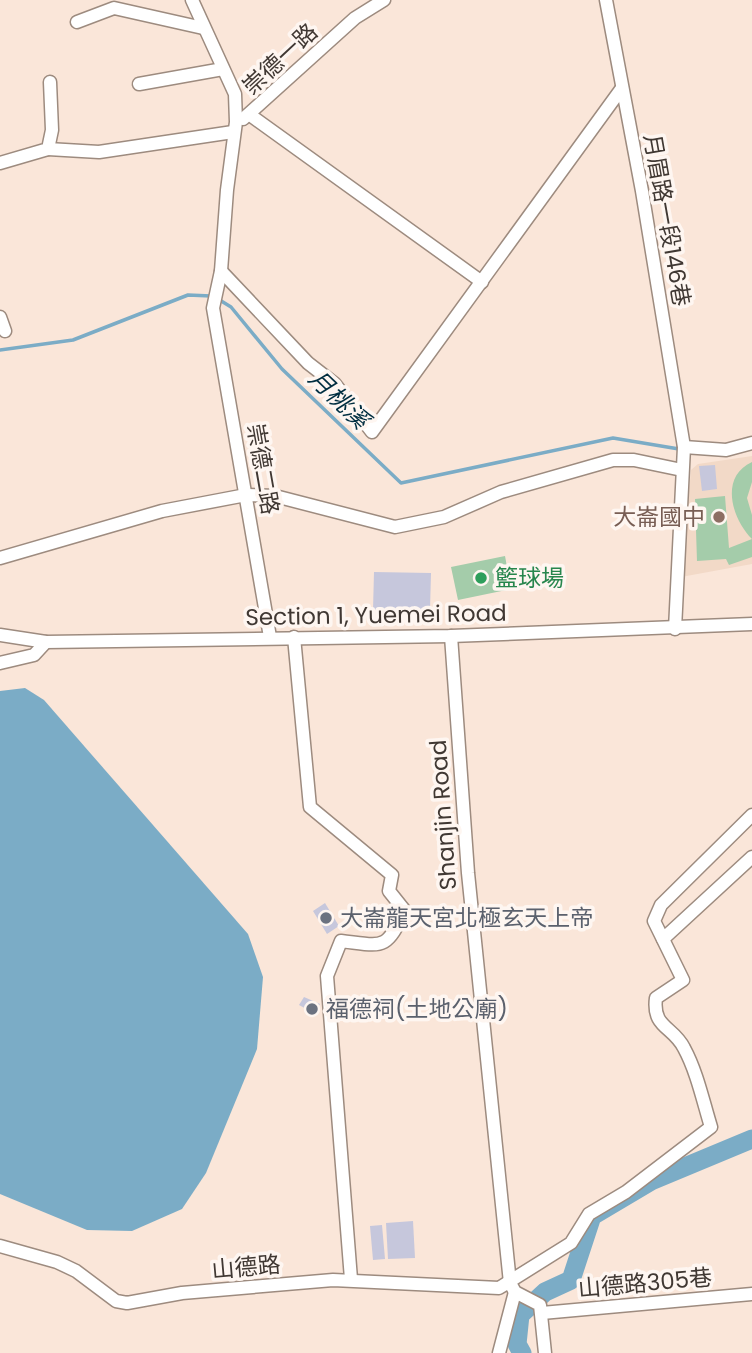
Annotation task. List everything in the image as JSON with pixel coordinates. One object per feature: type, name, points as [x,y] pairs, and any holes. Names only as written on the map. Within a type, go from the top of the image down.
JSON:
[{"type":"street","points":[[192,0],[235,94],[235,127],[221,271],[308,363],[335,384],[372,432],[622,88]]},
{"type":"street","name":"崇德一路","points":[[0,163],[48,149],[99,152],[235,127],[355,18],[384,0]]},
{"type":"street","name":"月眉路一段146巷","points":[[606,0],[642,191],[684,447],[682,467]]},
{"type":"street","points":[[77,22],[114,8],[203,29]]},
{"type":"street","points":[[139,85],[223,69]]},
{"type":"street","points":[[48,149],[52,130],[50,82]]},
{"type":"street","points":[[250,115],[482,282]]},
{"type":"street","name":"崇德二路","points":[[221,271],[213,308],[270,637]]},
{"type":"street","points":[[0,317],[5,331]]},
{"type":"street","points":[[684,447],[726,450],[752,443]]},
{"type":"street","points":[[0,558],[162,511],[246,495],[275,496],[395,527],[444,517],[501,492],[613,460],[634,460],[682,467],[675,629]]},
{"type":"street","name":"Section 1, Yuemei Road","points":[[0,635],[46,642],[294,636],[450,636],[752,624]]},
{"type":"street","points":[[294,636],[310,807],[392,875],[389,891],[405,911],[391,939],[377,945],[341,941],[327,976],[351,1279]]},
{"type":"street","name":"Shanjin Road","points":[[450,636],[468,873],[516,1290],[499,1353]]},
{"type":"street","points":[[0,663],[34,655],[46,642]]},
{"type":"street","points":[[545,1353],[541,1309],[516,1290],[571,1243],[589,1214],[626,1192],[711,1127],[684,1046],[657,1018],[654,1011],[656,998],[683,980],[654,920],[661,905],[752,815]]},
{"type":"street","points":[[663,939],[752,858]]},
{"type":"street","name":"山德路","points":[[0,1246],[57,1262],[76,1272],[116,1301],[127,1303],[182,1293],[351,1279],[381,1284],[516,1290]]},
{"type":"street","name":"山德路305巷","points":[[541,1309],[752,1294]]},
{"type":"shaded area","name":"大崙國中","points":[[752,456],[752,564],[681,577],[691,470],[698,464]]},
{"type":"green space","points":[[752,462],[752,482],[747,498],[752,515],[752,539],[739,521],[732,499],[732,488],[735,478]]},
{"type":"green space","points":[[725,496],[729,548],[752,539],[752,557],[729,565],[726,559],[697,561],[695,499]]},
{"type":"green space","name":"籃球場","points":[[505,556],[511,589],[458,600],[451,567]]},
{"type":"water","points":[[25,688],[44,700],[248,934],[263,977],[257,1049],[206,1173],[182,1209],[132,1231],[87,1230],[0,1194],[0,691]]},
{"type":"building","points":[[715,465],[717,489],[702,491],[699,466]]},
{"type":"building","points":[[374,572],[431,573],[430,610],[373,610]]},
{"type":"building","name":"大崙龍天宮北極玄天上帝","points":[[325,903],[339,926],[327,934],[313,911]]},
{"type":"building","name":"福德祠(土地公廟)","points":[[304,997],[320,1004],[314,1013],[299,1005]]},
{"type":"building","points":[[413,1221],[415,1258],[388,1259],[386,1223]]},
{"type":"building","points":[[382,1225],[385,1259],[373,1260],[370,1226]]},
{"type":"waterway","name":"月桃溪","points":[[0,350],[73,340],[188,295],[211,296]]},
{"type":"waterway","name":"月桃溪","points":[[218,299],[231,307],[282,369],[401,483],[613,438],[679,449]]},
{"type":"waterway","points":[[522,1353],[517,1344],[520,1315],[545,1292],[571,1280],[592,1216],[651,1181],[752,1139]]},
{"type":"place","name":"大崙國中","points":[[719,517]]},
{"type":"place","name":"籃球場","points":[[481,578]]},
{"type":"place","name":"大崙龍天宮北極玄天上帝","points":[[326,918]]},
{"type":"place","name":"福德祠(土地公廟)","points":[[312,1009]]}]
